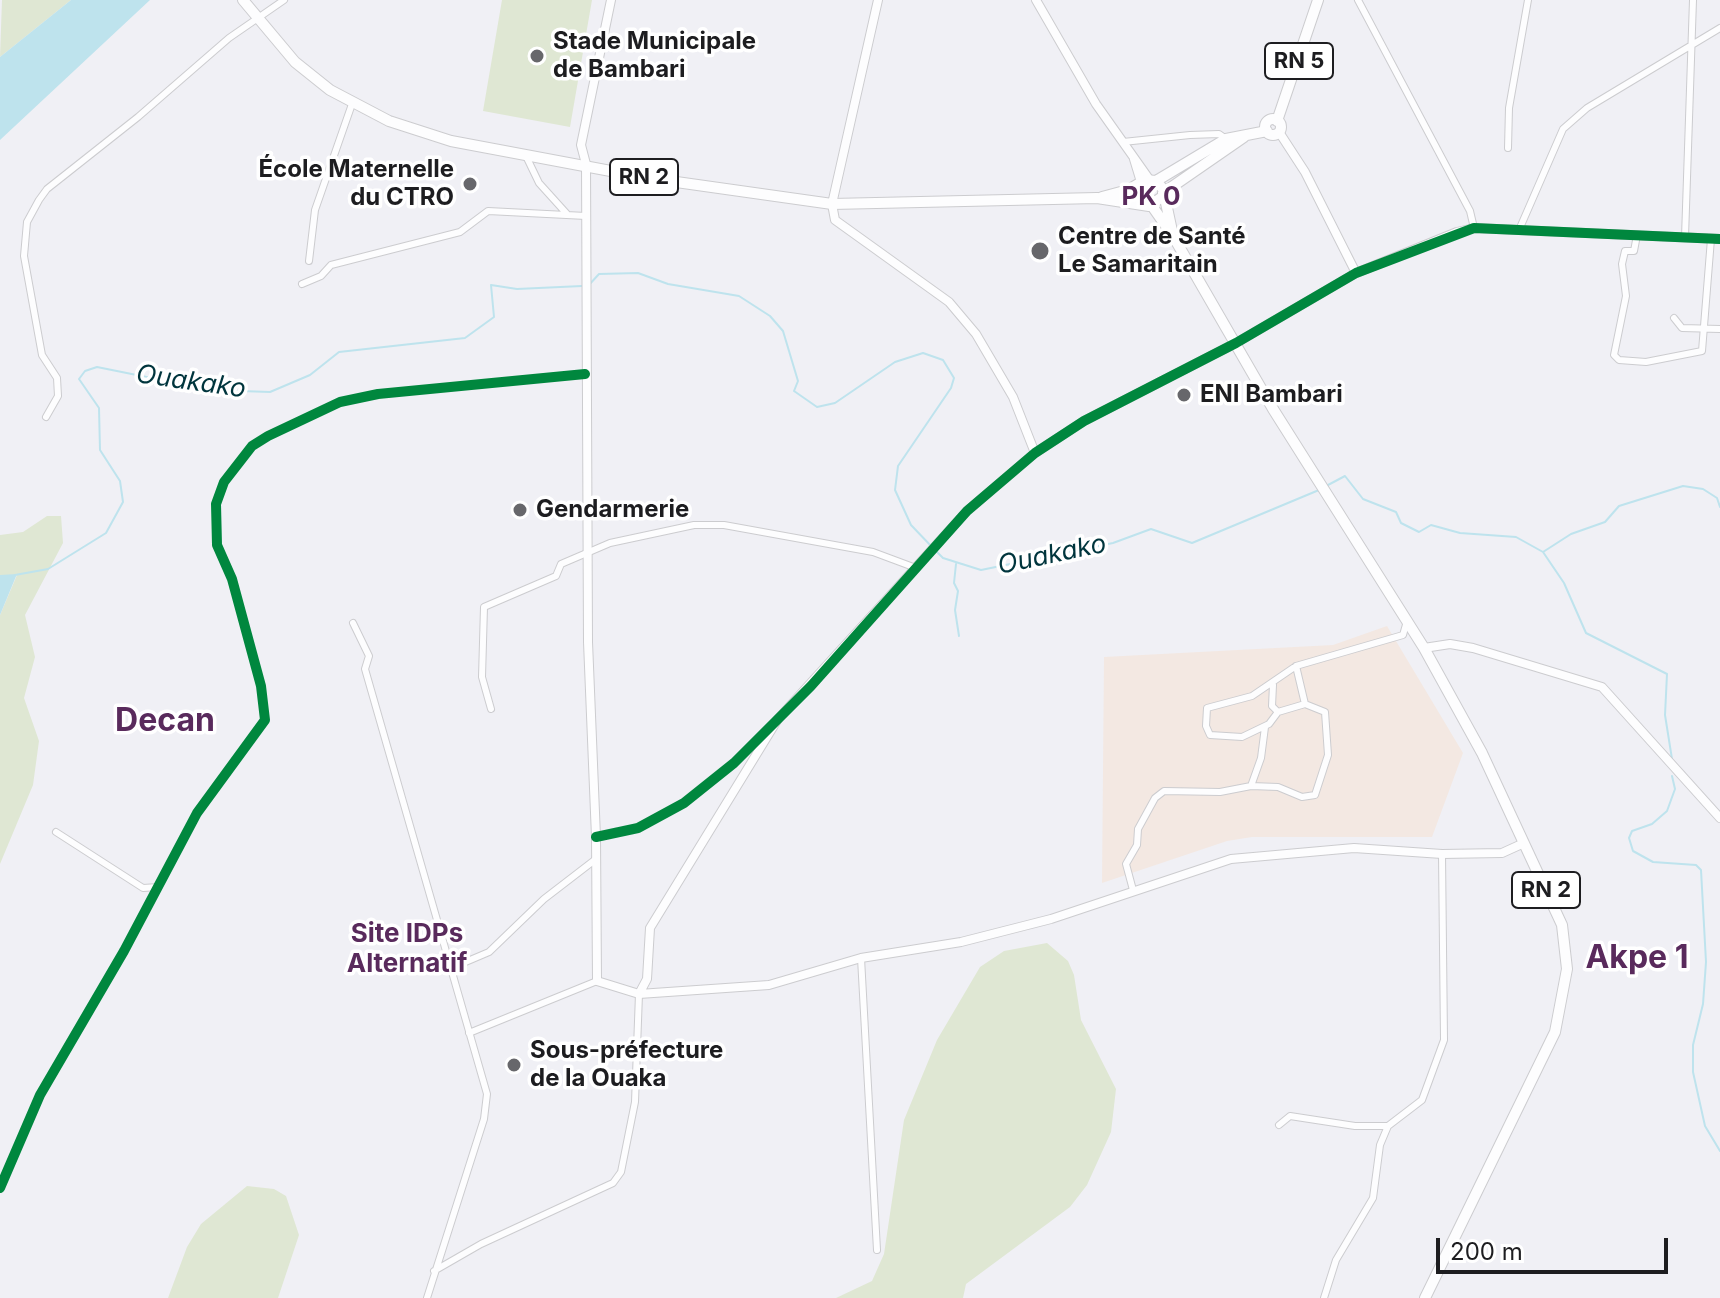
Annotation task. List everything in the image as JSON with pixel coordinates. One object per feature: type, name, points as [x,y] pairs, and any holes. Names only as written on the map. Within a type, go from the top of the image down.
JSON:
[{"type":"main road","name":"RN 2","points":[[243,0],[295,62],[352,104],[389,121],[451,141],[648,178],[832,204],[1097,198],[1148,205],[1173,236],[1331,504],[1424,648],[1482,753],[1562,925],[1567,969],[1555,1032],[1425,1298]]},
{"type":"main road","name":"RN 5","points":[[1274,128],[1318,0]]},
{"type":"main road","points":[[1206,156],[1148,205],[1136,194],[1146,182],[1228,143],[1274,128]]},
{"type":"main road","name":"RN 2","points":[[1097,198],[1146,182]]},
{"type":"main road","points":[[1146,182],[1163,195]]},
{"type":"main road","name":"RN 2","points":[[1163,195],[1173,236]]},
{"type":"street","points":[[46,417],[58,396],[57,378],[42,355],[24,256],[27,222],[47,189],[138,117],[229,38],[284,0]]},
{"type":"street","points":[[597,981],[585,374],[586,164],[581,145],[611,0]]},
{"type":"street","points":[[878,0],[832,204],[835,220],[949,302],[976,334],[1013,397],[1035,453]]},
{"type":"street","points":[[1036,0],[1096,104],[1134,158],[1146,182]]},
{"type":"street","points":[[1358,0],[1470,211],[1474,228]]},
{"type":"street","points":[[1508,148],[1509,108],[1528,0]]},
{"type":"street","points":[[1685,237],[1693,0]]},
{"type":"street","points":[[1519,230],[1563,129],[1587,108],[1693,41],[1720,28]]},
{"type":"street","points":[[309,261],[315,210],[352,104]]},
{"type":"street","points":[[1274,128],[1305,172],[1356,273]]},
{"type":"street","points":[[1123,142],[1219,134],[1228,143]]},
{"type":"street","points":[[526,156],[539,183],[568,215]]},
{"type":"street","points":[[302,284],[321,276],[331,265],[460,232],[488,211],[586,216]]},
{"type":"street","points":[[596,837],[638,828],[684,803],[734,763],[1002,479],[1035,453],[1084,421],[1236,343],[1356,273],[1474,228],[1685,237],[1716,239],[1702,351],[1646,362],[1616,359],[1626,296],[1620,276],[1622,264],[1625,251],[1634,251],[1637,235]]},
{"type":"street","points":[[1674,318],[1682,328],[1720,329]]},
{"type":"street","points":[[0,1188],[40,1095],[197,813],[265,720],[261,686],[232,579],[217,545],[216,504],[220,491],[252,446],[340,402],[378,394],[585,374]]},
{"type":"street","points":[[491,709],[482,677],[484,607],[556,576],[561,564],[588,551],[694,525],[724,525],[873,552],[917,568]]},
{"type":"street","points":[[1278,712],[1277,718],[1265,727],[1242,737],[1210,735],[1206,714],[1207,708],[1252,696],[1273,685],[1296,666],[1403,635],[1407,621]]},
{"type":"street","points":[[353,623],[369,656],[365,669],[487,1094],[486,1106],[427,1298]]},
{"type":"street","points":[[1424,648],[1450,644],[1473,648],[1602,687],[1720,818]]},
{"type":"street","points":[[1296,666],[1305,704]]},
{"type":"street","points":[[1273,685],[1272,706],[1278,712]]},
{"type":"street","points":[[1133,890],[1126,864],[1137,845],[1138,829],[1155,798],[1164,791],[1220,792],[1251,786],[1278,787],[1302,797],[1315,795],[1328,755],[1325,712],[1305,704],[1278,712]]},
{"type":"street","points":[[434,1271],[481,1244],[613,1183],[621,1172],[635,1102],[639,994],[647,979],[650,928],[778,719]]},
{"type":"street","points":[[1251,786],[1261,758],[1265,727]]},
{"type":"street","points":[[56,832],[143,888],[158,887]]},
{"type":"street","points":[[469,1033],[597,981],[639,994],[769,985],[861,958],[976,938],[1051,919],[1231,859],[1275,852],[1354,848],[1442,854],[1502,853],[1524,843]]},
{"type":"street","points":[[1324,1298],[1336,1260],[1373,1198],[1380,1145],[1388,1126],[1422,1100],[1444,1040],[1442,854]]},
{"type":"street","points":[[449,969],[489,952],[544,899],[596,859]]},
{"type":"street","points":[[861,958],[877,1250]]},
{"type":"street","points":[[1279,1125],[1290,1116],[1355,1126],[1388,1126]]},
{"type":"shaded area","points":[[1387,626],[1463,753],[1432,837],[1252,837],[1227,841],[1102,883],[1104,657],[1333,645]]},
{"type":"green space","points":[[2,0],[71,0],[0,57]]},
{"type":"green space","name":"Stade Municipale de Bambari","points":[[502,0],[592,0],[570,127],[483,111]]},
{"type":"green space","points":[[47,516],[61,516],[63,543],[25,615],[35,657],[24,698],[39,741],[33,785],[0,864],[0,615],[17,575],[0,575],[0,535],[23,532]]},
{"type":"green space","points":[[1047,943],[1068,961],[1074,975],[1081,1020],[1116,1089],[1111,1132],[1087,1185],[1070,1207],[966,1284],[963,1298],[836,1298],[872,1281],[884,1254],[904,1120],[937,1040],[980,967],[1004,951]]},
{"type":"green space","points":[[247,1186],[274,1189],[286,1196],[299,1235],[278,1298],[168,1298],[187,1247],[201,1224]]},
{"type":"water","points":[[71,0],[150,0],[0,140],[0,57]]},
{"type":"water","points":[[17,574],[0,615],[0,575]]},
{"type":"waterway","name":"Ouakako","points":[[588,286],[599,274],[638,273],[668,284],[739,296],[770,316],[783,331],[798,381],[794,391],[817,407],[835,403],[895,362],[923,353],[943,360],[954,378],[951,388],[898,466],[895,490],[911,525],[932,547]]},
{"type":"waterway","name":"Ouakako","points":[[15,575],[48,569],[106,533],[123,502],[120,481],[100,450],[99,408],[79,379],[85,371],[97,367],[211,390],[270,392],[310,375],[339,352],[465,338],[494,317],[491,285],[517,289],[582,286]]},
{"type":"waterway","name":"Ouakako","points":[[1328,485],[1345,476],[1363,499],[1396,512],[1401,523],[1419,532],[1431,525],[1460,533],[1516,537],[1543,552],[1571,534],[1605,522],[1619,506],[1683,486],[1703,489],[1717,498],[1720,507]]},
{"type":"waterway","name":"Ouakako","points":[[936,551],[943,558],[981,570],[1113,543],[1151,529],[1192,543],[1319,490]]},
{"type":"waterway","points":[[1543,552],[1564,583],[1586,633],[1667,674],[1665,715],[1672,759]]},
{"type":"waterway","points":[[956,564],[954,583],[958,591],[955,610],[959,636]]},
{"type":"waterway","points":[[1672,776],[1675,789],[1667,811],[1652,824],[1632,831],[1629,838],[1633,851],[1653,862],[1696,865],[1701,870],[1706,962],[1703,1004],[1693,1045],[1693,1072],[1705,1126],[1720,1151]]},
{"type":"cycle path","points":[[596,837],[638,828],[684,803],[734,763],[811,686],[967,511],[1035,453],[1084,421],[1236,343],[1356,273],[1474,228],[1720,239]]},
{"type":"cycle path","points":[[0,1188],[40,1095],[124,951],[197,813],[265,720],[261,686],[232,579],[217,545],[216,504],[224,482],[252,446],[340,402],[378,394],[585,374]]},
{"type":"place","name":"Stade Municipale de Bambari","points":[[537,56]]},
{"type":"place","name":"École Maternelle du CTRO","points":[[470,184]]},
{"type":"place","name":"Centre de Santé Le Samaritain","points":[[1040,251]]},
{"type":"place","name":"ENI Bambari","points":[[1184,395]]},
{"type":"place","name":"Gendarmerie","points":[[520,510]]},
{"type":"place","name":"Sous-préfecture de la Ouaka","points":[[514,1065]]},
{"type":"district","name":"PK 0","points":[[1151,197]]},
{"type":"district","name":"Decan","points":[[165,721]]},
{"type":"district","name":"Site IDPs Alternatif","points":[[407,949]]},
{"type":"district","name":"Akpe 1","points":[[1637,958]]}]
